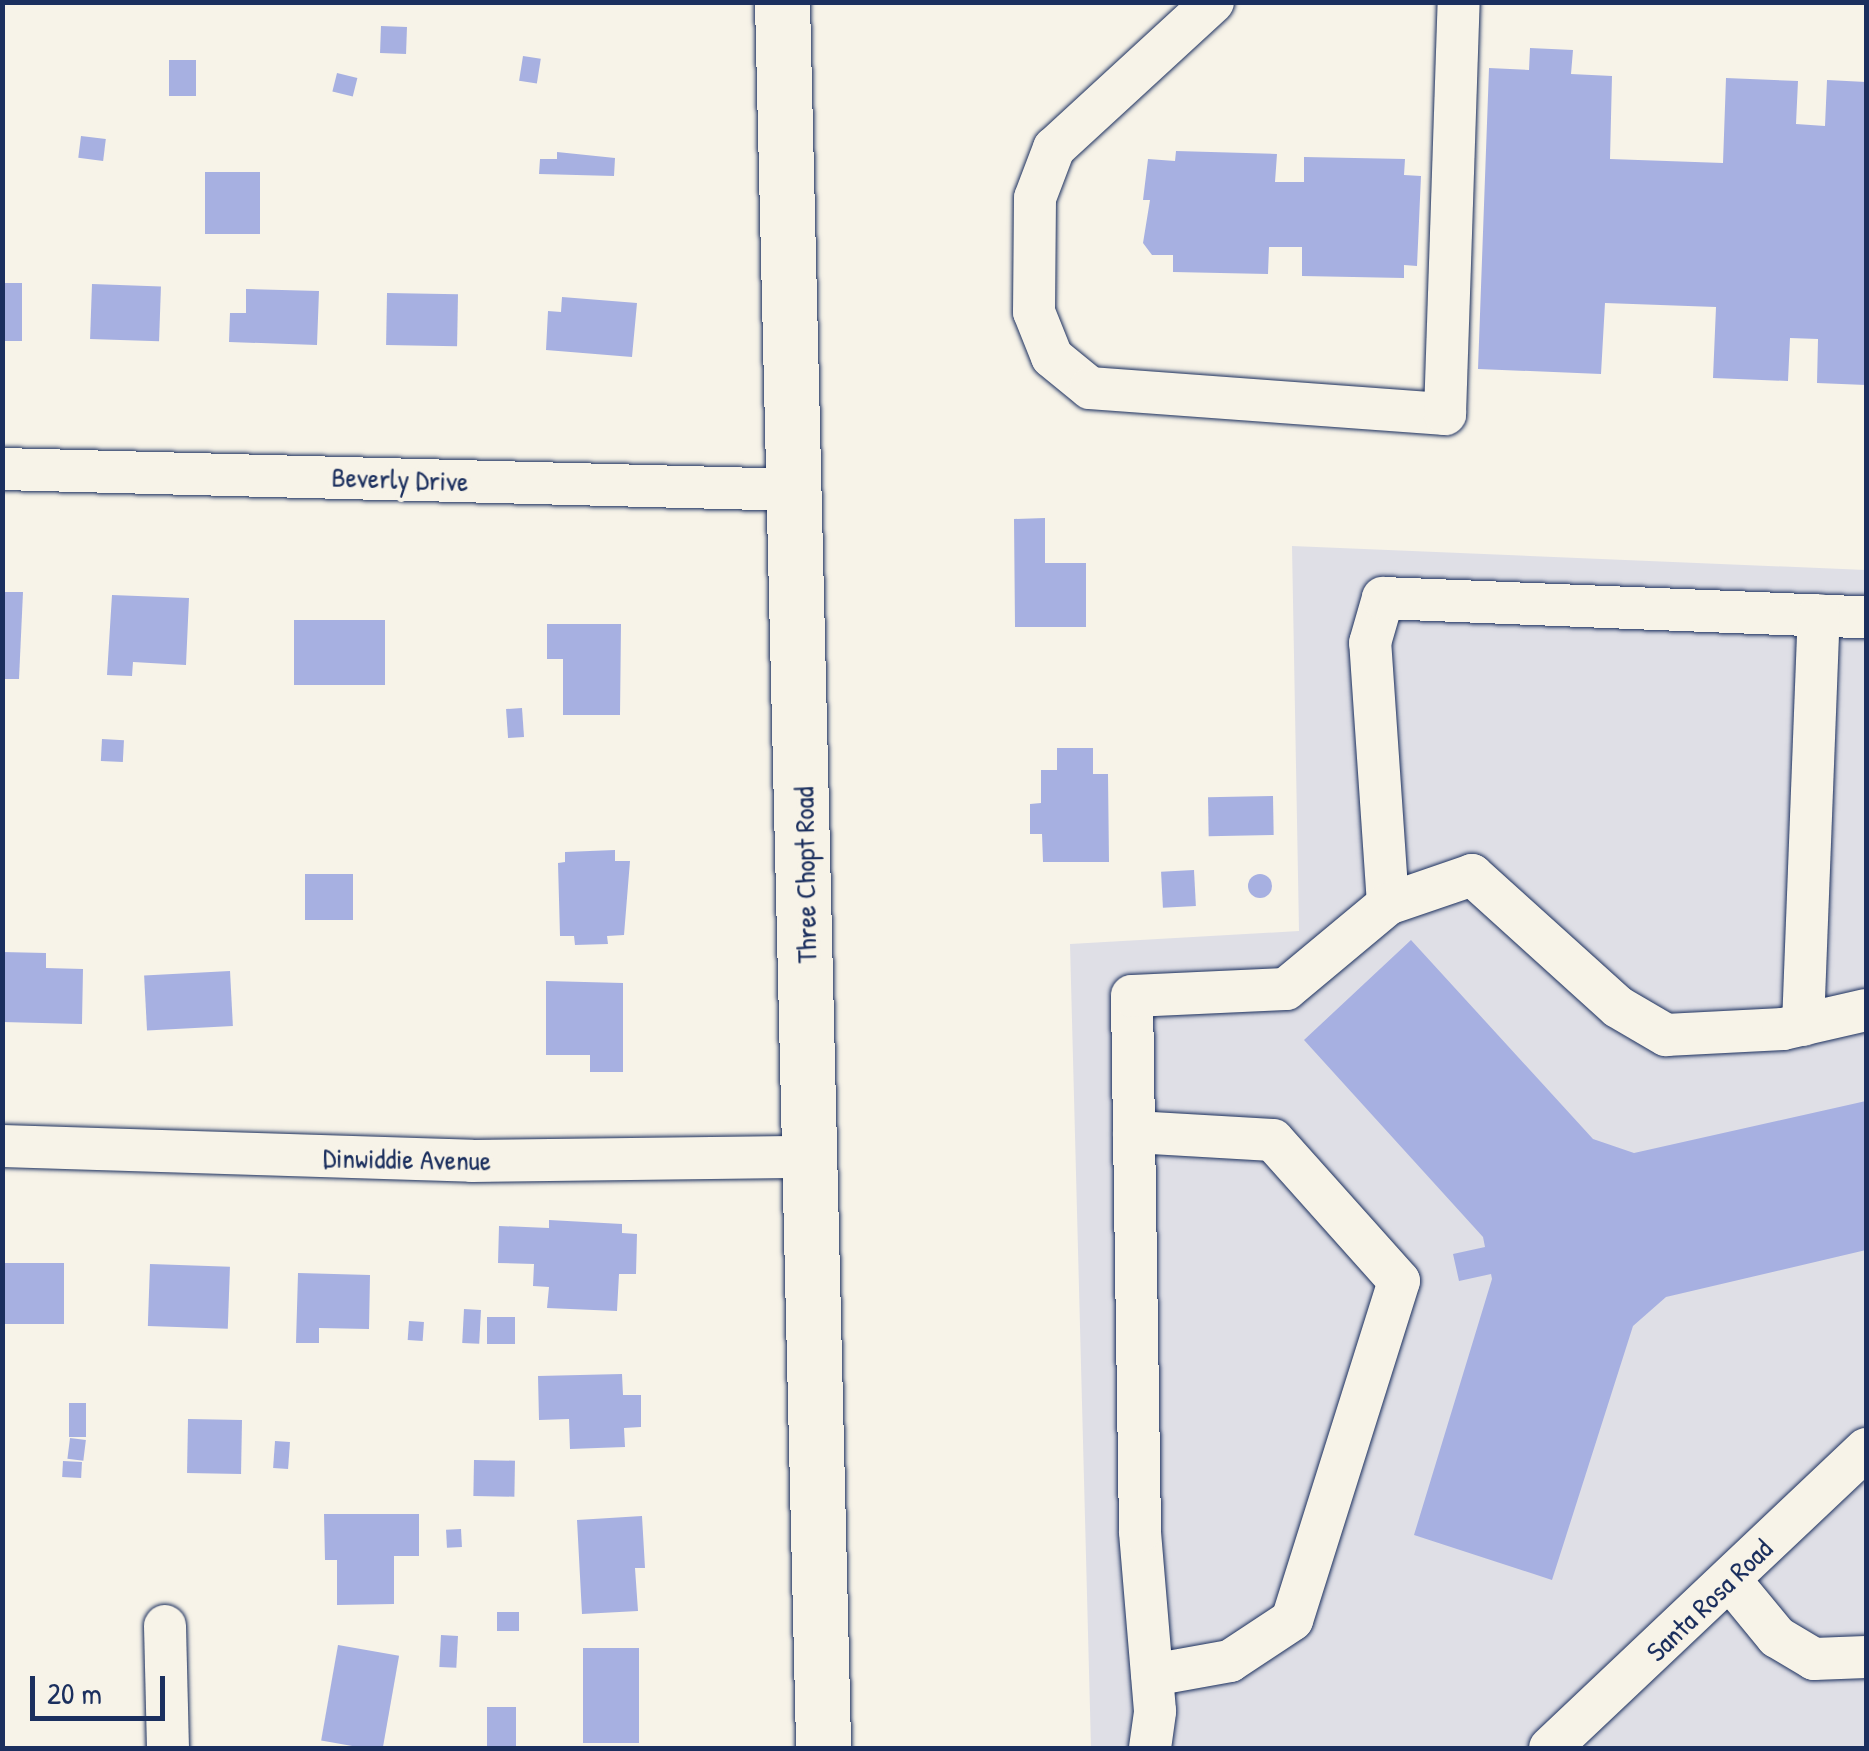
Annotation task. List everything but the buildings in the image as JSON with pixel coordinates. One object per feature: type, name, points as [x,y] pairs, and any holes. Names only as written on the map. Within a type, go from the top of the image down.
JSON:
[{"type":"main road","name":"Three Chopt Road","points":[[782,2],[797,490],[823,1748]]},
{"type":"street","points":[[1214,2],[1054,148],[1035,198],[1034,312],[1052,357],[1090,388],[1446,414],[1458,2]]},
{"type":"street","name":"Beverly Drive","points":[[2,469],[797,490]]},
{"type":"street","points":[[1388,904],[1370,644],[1383,598],[1866,616]]},
{"type":"street","points":[[1803,1025],[1819,614]]},
{"type":"street","points":[[1150,1748],[1152,1675],[1140,1531],[1132,996],[1286,989],[1388,904],[1472,874],[1618,1008],[1666,1035],[1803,1025],[1866,1010]]},
{"type":"street","points":[[1134,1132],[1273,1140],[1399,1281],[1292,1620],[1230,1661],[1152,1675]]},
{"type":"street","name":"Dinwiddie Avenue","points":[[2,1146],[454,1160],[812,1158]]},
{"type":"street","name":"Santa Rosa Road","points":[[1550,1748],[1866,1449]]},
{"type":"street","points":[[1730,1580],[1777,1638],[1814,1659],[1866,1657]]},
{"type":"street","points":[[165,1626],[168,1748]]},
{"type":"shaded area","points":[[1292,546],[1866,570],[1866,1748],[1091,1748],[1070,944],[1299,931]]}]
